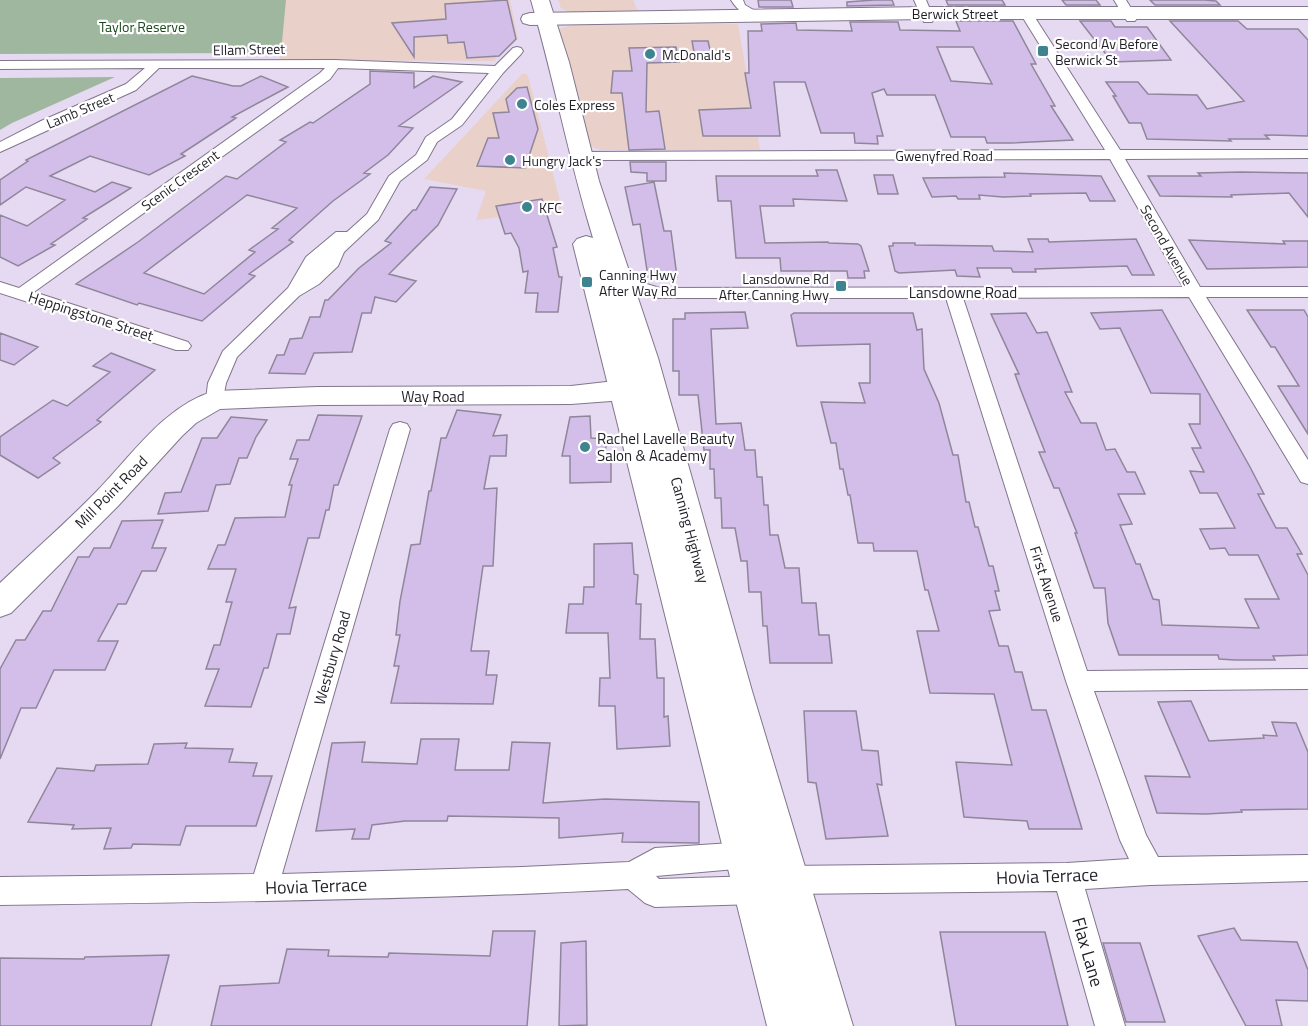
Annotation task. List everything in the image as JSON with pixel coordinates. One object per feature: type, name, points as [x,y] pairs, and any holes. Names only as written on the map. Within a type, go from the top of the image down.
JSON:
[{"type":"main road","name":"Canning Highway","points":[[525,0],[539,17],[620,281],[636,381]]},
{"type":"main road","name":"Berwick Street","points":[[539,17],[742,9],[924,11],[1028,16],[1126,10],[1308,15]]},
{"type":"main road","name":"Berwick Street","points":[[539,17],[924,11]]},
{"type":"main road","name":"Canning Highway","points":[[527,52],[539,17]]},
{"type":"main road","name":"Canning Highway","points":[[546,95],[636,381],[763,875],[791,1026]]},
{"type":"main road","name":"Way Road","points":[[216,391],[361,395],[559,396],[636,381]]},
{"type":"main road","name":"Mill Point Road","points":[[4,586],[69,508],[124,461],[140,436],[160,414],[196,390],[216,391]]},
{"type":"main road","name":"Canning Highway","points":[[763,875],[829,1026]]},
{"type":"street","name":"Second Avenue","points":[[1028,16],[1115,154],[1195,292],[1308,477]]},
{"type":"street","points":[[216,391],[229,355],[293,292],[327,267],[338,243],[373,217],[383,200],[385,190],[393,179],[422,157],[431,140],[457,122],[498,70],[527,52]]},
{"type":"street","name":"Ellam Street","points":[[0,65],[334,64],[498,70]]},
{"type":"street","name":"Scenic Crescent","points":[[21,294],[325,76],[334,64]]},
{"type":"street","name":"Lamb Street","points":[[0,148],[46,124],[131,87],[155,65]]},
{"type":"street","name":"Gwenyfred Road","points":[[580,156],[1308,154]]},
{"type":"street","name":"Lansdowne Road","points":[[620,281],[659,293],[1308,292]]},
{"type":"street","name":"Heppingstone Street","points":[[0,287],[182,346]]},
{"type":"street","name":"First Avenue","points":[[953,292],[1078,681],[1134,840],[1150,871]]},
{"type":"street","name":"Westbury Road","points":[[264,888],[400,429]]},
{"type":"street","points":[[1078,681],[1308,679]]},
{"type":"street","name":"Hovia Terrace","points":[[0,891],[264,888],[632,876],[655,861],[763,875],[1067,878],[1150,871],[1308,867]]},
{"type":"street","name":"Hovia Terrace","points":[[632,876],[655,893],[763,875]]},
{"type":"street","name":"Flax Lane","points":[[1067,878],[1110,1026]]},
{"type":"shaded area","points":[[286,0],[510,0],[518,39],[494,61],[280,60]]},
{"type":"shaded area","points":[[558,0],[633,0],[638,11],[569,12],[561,8]]},
{"type":"shaded area","points":[[738,24],[760,150],[601,150],[589,146],[583,124],[583,107],[571,82],[557,32],[559,29],[573,25]]},
{"type":"shaded area","points":[[522,74],[527,74],[530,83],[562,209],[476,220],[486,191],[424,179]]},
{"type":"green space","name":"Taylor Reserve","points":[[0,0],[286,0],[281,53],[0,54]]},
{"type":"green space","points":[[115,77],[12,123],[0,130],[0,78]]},
{"type":"building","points":[[507,0],[516,39],[499,56],[467,58],[464,42],[448,43],[447,35],[414,37],[414,57],[392,23],[446,19],[445,4]]},
{"type":"building","points":[[758,0],[791,0],[793,7],[759,7]]},
{"type":"building","points":[[892,0],[894,5],[847,6],[847,2]]},
{"type":"building","points":[[946,0],[1002,0],[1005,5],[948,5]]},
{"type":"building","points":[[1062,0],[1096,0],[1100,5],[1066,5]]},
{"type":"building","points":[[1150,0],[1205,0],[1216,1],[1220,5],[1155,5]]},
{"type":"building","points":[[956,21],[1013,21],[1036,64],[1031,64],[1055,106],[1051,106],[1073,140],[987,143],[985,137],[951,137],[935,95],[887,95],[884,89],[872,93],[883,136],[877,136],[878,144],[855,143],[854,133],[821,133],[805,82],[774,82],[780,136],[703,136],[699,110],[751,108],[745,73],[749,73],[748,31],[762,31],[761,24],[796,23],[797,30],[852,31],[850,22],[898,22],[900,30],[960,31]],"holes":[[[937,47],[973,47],[992,84],[951,81]]]},
{"type":"building","points":[[1080,21],[1111,21],[1115,27],[1147,27],[1171,60],[1112,62]]},
{"type":"building","points":[[1170,21],[1238,21],[1247,29],[1298,29],[1308,40],[1308,136],[1265,135],[1269,139],[1229,139],[1231,141],[1147,139],[1141,123],[1129,123],[1113,96],[1116,96],[1106,82],[1138,82],[1148,94],[1197,95],[1207,109],[1244,101]]},
{"type":"building","points":[[692,41],[708,41],[712,58],[695,58]]},
{"type":"building","points":[[676,47],[679,62],[647,63],[646,112],[659,111],[665,149],[629,150],[622,93],[611,93],[613,71],[632,71],[629,48]]},
{"type":"building","points":[[370,71],[414,73],[414,88],[433,76],[462,82],[399,126],[413,128],[388,155],[364,173],[370,174],[333,201],[289,240],[293,242],[249,274],[255,276],[202,321],[139,303],[137,305],[76,284],[138,242],[226,176],[237,179],[286,142],[280,140],[310,122],[313,123],[370,84]],"holes":[[[247,195],[297,208],[272,228],[278,229],[249,250],[255,252],[204,294],[144,273]]]},
{"type":"building","points":[[192,76],[241,86],[261,76],[288,87],[232,117],[236,118],[181,154],[185,156],[149,175],[90,156],[50,176],[95,192],[112,182],[131,188],[83,218],[87,219],[51,244],[55,245],[18,266],[0,257],[0,215],[27,226],[65,200],[26,187],[0,205],[0,180],[28,161],[26,160]]},
{"type":"building","points":[[527,87],[538,129],[525,168],[477,166],[488,138],[499,138],[493,113],[509,112],[506,99],[517,88]]},
{"type":"building","points":[[630,162],[666,162],[666,181],[647,181],[647,173],[631,172]]},
{"type":"building","points":[[816,170],[837,170],[847,201],[793,199],[794,206],[760,206],[765,243],[858,244],[861,246],[869,271],[864,271],[865,278],[848,278],[847,271],[781,271],[780,258],[736,258],[731,201],[718,201],[716,176],[818,176]]},
{"type":"building","points":[[1004,173],[1101,176],[1115,201],[1090,201],[1086,193],[1003,197],[979,195],[980,199],[958,199],[956,196],[932,197],[923,178],[1005,177]]},
{"type":"building","points":[[1198,173],[1308,173],[1308,217],[1289,193],[1231,195],[1232,197],[1160,196],[1148,176],[1201,176]]},
{"type":"building","points":[[874,175],[893,175],[898,194],[878,194]]},
{"type":"building","points":[[654,182],[664,231],[671,231],[677,277],[648,277],[640,224],[633,225],[625,187]]},
{"type":"building","points":[[430,187],[457,189],[438,225],[389,274],[416,281],[396,302],[375,297],[371,313],[362,313],[352,352],[314,353],[305,374],[269,373],[277,355],[284,355],[290,339],[302,338],[310,317],[320,317],[325,300],[328,300],[359,268],[391,243],[385,241],[413,210],[416,210]]},
{"type":"building","points":[[542,199],[557,247],[553,248],[559,277],[562,277],[558,312],[536,312],[538,293],[525,293],[528,271],[523,272],[519,248],[511,233],[505,234],[496,206]]},
{"type":"building","points":[[1028,239],[1048,239],[1049,242],[1136,239],[1154,275],[1132,275],[1127,266],[1035,269],[1036,272],[1013,272],[1011,268],[977,268],[980,277],[957,276],[955,270],[899,273],[895,271],[889,246],[893,246],[893,243],[915,243],[915,245],[992,246],[994,251],[1033,252]]},
{"type":"building","points":[[1189,240],[1285,244],[1283,241],[1308,241],[1308,267],[1207,269]]},
{"type":"building","points":[[1162,310],[1250,467],[1264,494],[1258,494],[1276,528],[1287,528],[1302,554],[1297,554],[1308,575],[1308,655],[1273,656],[1275,660],[1235,660],[1219,659],[1218,655],[1119,655],[1108,623],[1105,588],[1094,588],[1075,533],[1077,533],[1059,488],[1054,488],[1039,452],[1045,452],[1015,374],[1019,374],[991,314],[1026,313],[1037,333],[1047,332],[1072,392],[1065,392],[1081,423],[1096,423],[1106,450],[1115,449],[1127,472],[1135,472],[1145,494],[1118,494],[1132,524],[1120,525],[1136,564],[1140,564],[1153,599],[1159,600],[1162,625],[1259,628],[1245,599],[1279,599],[1258,555],[1229,555],[1225,548],[1210,549],[1200,529],[1235,528],[1217,493],[1200,493],[1190,471],[1204,472],[1192,448],[1201,448],[1189,424],[1200,424],[1200,394],[1151,393],[1120,328],[1100,329],[1091,313]]},
{"type":"building","points":[[1247,310],[1304,310],[1308,317],[1308,434],[1278,386],[1299,386],[1275,347],[1271,347]]},
{"type":"building","points":[[745,312],[748,328],[711,329],[716,424],[741,423],[745,450],[755,450],[757,477],[762,477],[764,505],[768,505],[770,535],[778,535],[785,568],[799,568],[802,603],[816,603],[819,635],[829,635],[832,663],[770,663],[767,626],[763,626],[761,592],[749,592],[747,561],[741,561],[735,528],[722,528],[721,498],[715,498],[714,469],[710,469],[710,450],[704,450],[698,395],[679,395],[679,371],[673,371],[673,319],[685,319],[685,313]]},
{"type":"building","points":[[794,313],[913,313],[917,330],[922,329],[924,369],[939,403],[953,455],[958,455],[966,502],[969,502],[975,527],[978,527],[989,566],[993,566],[999,591],[995,591],[1000,610],[989,611],[999,646],[1008,646],[1015,672],[1022,672],[1032,710],[1046,710],[1082,829],[1029,829],[1027,821],[964,817],[956,762],[1012,765],[994,694],[930,693],[917,631],[939,631],[928,590],[925,590],[917,551],[874,551],[873,543],[858,543],[850,495],[848,495],[843,469],[840,469],[836,443],[831,443],[821,402],[865,403],[859,383],[870,383],[870,344],[797,346],[791,315]]},
{"type":"building","points":[[0,333],[38,347],[14,365],[0,360]]},
{"type":"building","points":[[111,353],[155,370],[97,420],[101,422],[53,458],[60,463],[38,478],[0,455],[0,437],[53,400],[67,406],[110,372],[93,366]]},
{"type":"building","points":[[457,410],[501,415],[493,436],[507,435],[506,456],[490,456],[484,489],[497,488],[493,566],[483,566],[471,651],[489,651],[486,675],[497,675],[493,704],[391,703],[399,666],[394,666],[400,635],[396,635],[400,601],[411,545],[420,544],[441,438],[446,438]]},
{"type":"building","points":[[318,415],[362,416],[338,485],[334,485],[329,510],[326,510],[319,538],[308,538],[289,608],[296,607],[290,634],[277,634],[268,668],[264,668],[251,707],[205,706],[219,669],[206,669],[214,645],[220,645],[232,602],[226,602],[236,569],[208,569],[218,545],[225,545],[235,518],[285,517],[292,485],[289,485],[298,459],[290,459],[297,440],[309,440]]},
{"type":"building","points":[[590,416],[591,438],[607,439],[604,460],[611,460],[611,482],[570,483],[570,456],[562,456],[570,417]]},
{"type":"building","points":[[231,417],[267,420],[256,437],[247,458],[239,458],[230,484],[216,485],[208,511],[158,514],[165,493],[181,492],[202,438],[217,438]]},
{"type":"building","points":[[163,520],[152,548],[166,548],[156,571],[142,571],[126,604],[118,604],[98,641],[118,641],[105,670],[54,670],[36,708],[21,708],[0,759],[0,669],[16,640],[25,640],[43,611],[51,611],[78,557],[89,557],[94,548],[110,548],[122,521]]},
{"type":"building","points":[[632,543],[634,574],[638,575],[636,604],[641,604],[640,639],[655,639],[657,678],[664,678],[664,717],[668,716],[670,746],[617,749],[615,706],[599,706],[600,678],[610,678],[608,633],[566,633],[569,604],[583,604],[584,587],[594,587],[594,544]]},
{"type":"building","points":[[1191,701],[1209,741],[1264,738],[1263,735],[1277,736],[1272,722],[1296,723],[1308,752],[1308,809],[1241,810],[1242,812],[1206,814],[1157,813],[1145,776],[1190,777],[1158,702]]},
{"type":"building","points":[[804,711],[856,711],[862,750],[878,751],[882,785],[877,784],[888,836],[826,839],[816,783],[808,782]]},
{"type":"building","points":[[421,739],[459,739],[455,770],[509,770],[512,742],[550,743],[543,803],[605,799],[699,802],[699,843],[622,842],[623,833],[559,838],[559,818],[448,816],[447,821],[405,821],[372,825],[369,839],[352,839],[355,829],[316,831],[332,743],[365,742],[362,762],[417,764]]},
{"type":"building","points":[[187,743],[185,748],[233,749],[229,762],[257,763],[253,776],[272,776],[256,826],[186,826],[180,845],[133,844],[131,848],[104,849],[111,828],[72,829],[74,825],[28,822],[57,768],[94,771],[96,765],[148,764],[154,744]]},
{"type":"building","points":[[1234,928],[1241,940],[1297,942],[1308,970],[1308,1001],[1276,1000],[1282,1026],[1246,1026],[1198,936]]},
{"type":"building","points":[[493,931],[535,931],[527,1026],[211,1026],[220,986],[279,983],[287,949],[329,950],[328,956],[388,957],[389,953],[490,956]]},
{"type":"building","points":[[940,932],[1045,932],[1068,1026],[956,1026]]},
{"type":"building","points":[[586,941],[587,1025],[559,1026],[561,943]]},
{"type":"building","points":[[1103,943],[1140,943],[1165,1022],[1126,1022]]},
{"type":"building","points":[[169,955],[151,1026],[0,1026],[0,958],[84,959],[85,957]]},
{"type":"place","name":"Second Av Before Berwick St","points":[[1043,51]]},
{"type":"place","name":"McDonald's","points":[[650,54]]},
{"type":"place","name":"Coles Express","points":[[522,104]]},
{"type":"place","name":"Hungry Jack's","points":[[510,160]]},
{"type":"place","name":"KFC","points":[[527,207]]},
{"type":"place","name":"Canning Hwy After Way Rd","points":[[587,282]]},
{"type":"place","name":"Lansdowne Rd After Canning Hwy","points":[[841,286]]},
{"type":"place","name":"Rachel Lavelle Beauty Salon & Academy","points":[[585,447]]}]
